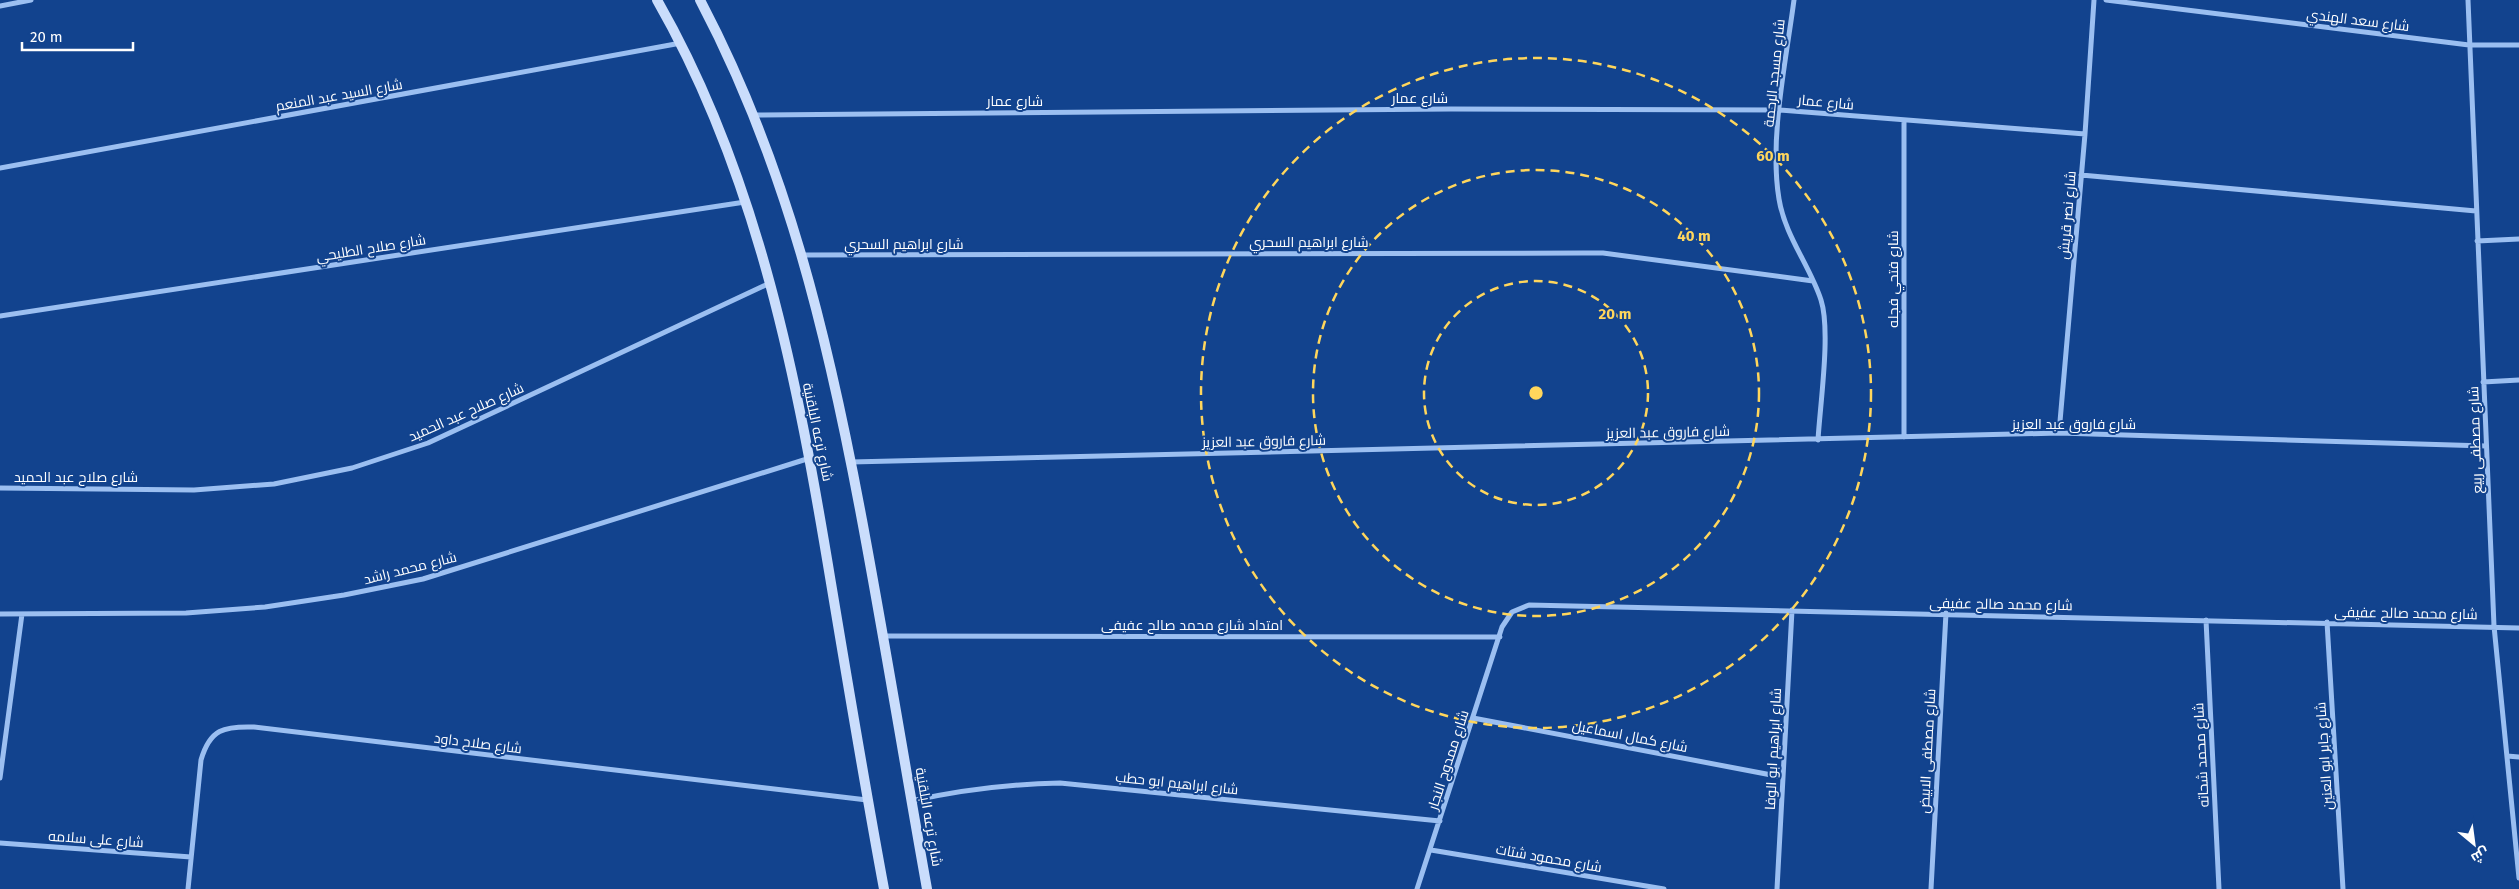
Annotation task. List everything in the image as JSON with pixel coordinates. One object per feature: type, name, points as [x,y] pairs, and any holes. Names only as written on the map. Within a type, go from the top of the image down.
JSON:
[{"type":"street","points":[[0,6],[31,0]]},
{"type":"street","name":"شارع ترعه البلقنية","points":[[657,0],[682,43],[699,81],[746,202],[771,282],[810,458],[867,800],[884,889]]},
{"type":"street","name":"شارع ترعه البلقنية","points":[[700,0],[722,42],[754,115],[803,256],[823,327],[884,636],[911,801],[928,889]]},
{"type":"street","name":"شارع مسجد الرحمة","points":[[1794,0],[1780,110],[1776,168],[1779,201],[1794,243],[1822,302],[1825,324],[1818,440]]},
{"type":"street","name":"شارع نصر قريش","points":[[2059,433],[2085,134],[2094,0]]},
{"type":"street","name":"شارع سعد الهندي","points":[[2106,0],[2469,45],[2519,45]]},
{"type":"street","name":"شارع مصطفى ربيع","points":[[2468,0],[2494,626],[2519,878]]},
{"type":"street","name":"شارع السيد عبد المنعم","points":[[0,168],[682,43]]},
{"type":"street","name":"شارع عمار","points":[[754,115],[1451,109],[1780,110],[2085,134]]},
{"type":"street","name":"شارع فتحي فجله","points":[[1904,120],[1904,437]]},
{"type":"street","points":[[2081,175],[2476,211]]},
{"type":"street","name":"شارع صلاح الطليحي","points":[[0,316],[746,202]]},
{"type":"street","points":[[2477,241],[2519,239]]},
{"type":"street","name":"شارع ابراهيم السحري","points":[[803,256],[1590,253],[1813,281]]},
{"type":"street","name":"شارع صلاح عبد الحميد","points":[[0,488],[194,490],[274,484],[352,468],[428,443],[771,282]]},
{"type":"street","points":[[2483,382],[2519,380]]},
{"type":"street","name":"شارع فاروق عبد العزيز","points":[[851,462],[2059,433],[2486,446]]},
{"type":"street","name":"شارع محمد راشد","points":[[0,614],[186,613],[265,607],[344,595],[423,579],[810,458]]},
{"type":"street","name":"شارع محمد صالح عفيفى","points":[[1500,637],[1506,619],[1520,608],[1529,605],[1946,613],[2519,628]]},
{"type":"street","name":"شارع ابراهيم ابو الوفا","points":[[1777,889],[1792,610]]},
{"type":"street","name":"شارع مصطفى الابيض","points":[[1931,889],[1946,613]]},
{"type":"street","points":[[0,778],[22,614]]},
{"type":"street","name":"شارع محمد شحاته","points":[[2206,620],[2219,889]]},
{"type":"street","name":"شارع جابر ابو العنين","points":[[2326,622],[2343,889]]},
{"type":"street","name":"امتداد شارع محمد صالح عفيفى","points":[[884,636],[1500,637]]},
{"type":"street","name":"شارع ممدوح النجار","points":[[1417,889],[1500,637]]},
{"type":"street","name":"شارع كمال اسماعيل","points":[[1473,718],[1782,777]]},
{"type":"street","name":"شارع صلاح داود","points":[[188,889],[201,760],[206,745],[218,732],[230,726],[264,728],[867,800]]},
{"type":"street","points":[[2507,756],[2519,757]]},
{"type":"street","name":"شارع ابراهيم ابو حطب","points":[[911,801],[960,790],[1010,784],[1060,783],[1440,822]]},
{"type":"street","name":"شارع على سلامه","points":[[0,843],[191,857]]},
{"type":"street","name":"شارع محمود شتات","points":[[1430,850],[1664,889]]}]
